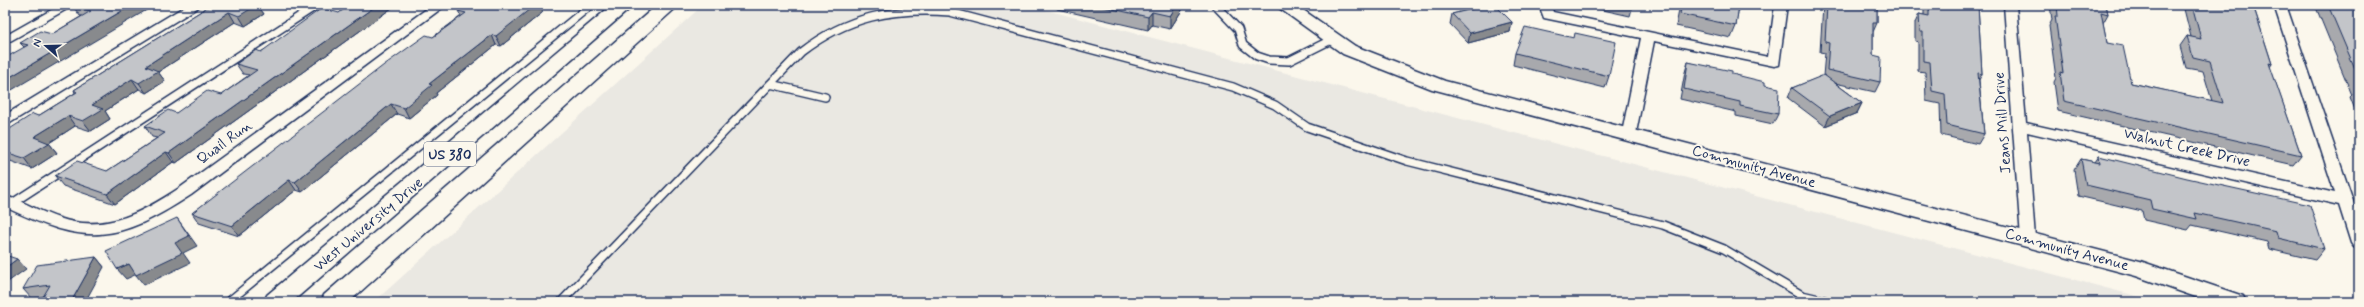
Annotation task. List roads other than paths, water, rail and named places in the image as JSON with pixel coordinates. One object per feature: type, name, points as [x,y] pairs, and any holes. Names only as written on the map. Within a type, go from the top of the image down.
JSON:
[{"type":"highway","name":"West University Drive","points":[[276,302],[624,5]]},
{"type":"highway","name":"US 380","points":[[333,302],[669,5]]},
{"type":"street","points":[[5,121],[196,5]]},
{"type":"street","name":"Quail Run","points":[[8,203],[71,227],[93,230],[115,227],[151,213],[186,191],[440,5]]},
{"type":"street","name":"Community Avenue","points":[[1284,5],[1349,50],[1439,85],[2028,238],[2140,269],[2235,302]]},
{"type":"street","points":[[1547,10],[1648,37],[1774,62],[1782,5]]},
{"type":"street","name":"Jeans Mill Drive","points":[[2010,5],[2028,238]]},
{"type":"street","points":[[2280,5],[2359,243]]},
{"type":"street","points":[[1629,134],[1648,37]]},
{"type":"street","name":"Walnut Creek Drive","points":[[2020,126],[2346,201]]},
{"type":"lane","points":[[5,40],[67,5]]},
{"type":"lane","points":[[8,203],[317,5]]},
{"type":"lane","points":[[228,302],[591,5]]},
{"type":"lane","points":[[1215,5],[1238,28],[1243,45],[1257,56],[1269,60],[1289,61],[1333,39]]},
{"type":"lane","points":[[561,302],[770,84],[816,39],[851,21],[892,11],[932,10],[950,12],[1233,87],[1276,105],[1307,127],[1407,161],[1662,225],[1724,249],[1802,298],[1832,302]]},
{"type":"lane","points":[[770,84],[825,97]]}]
